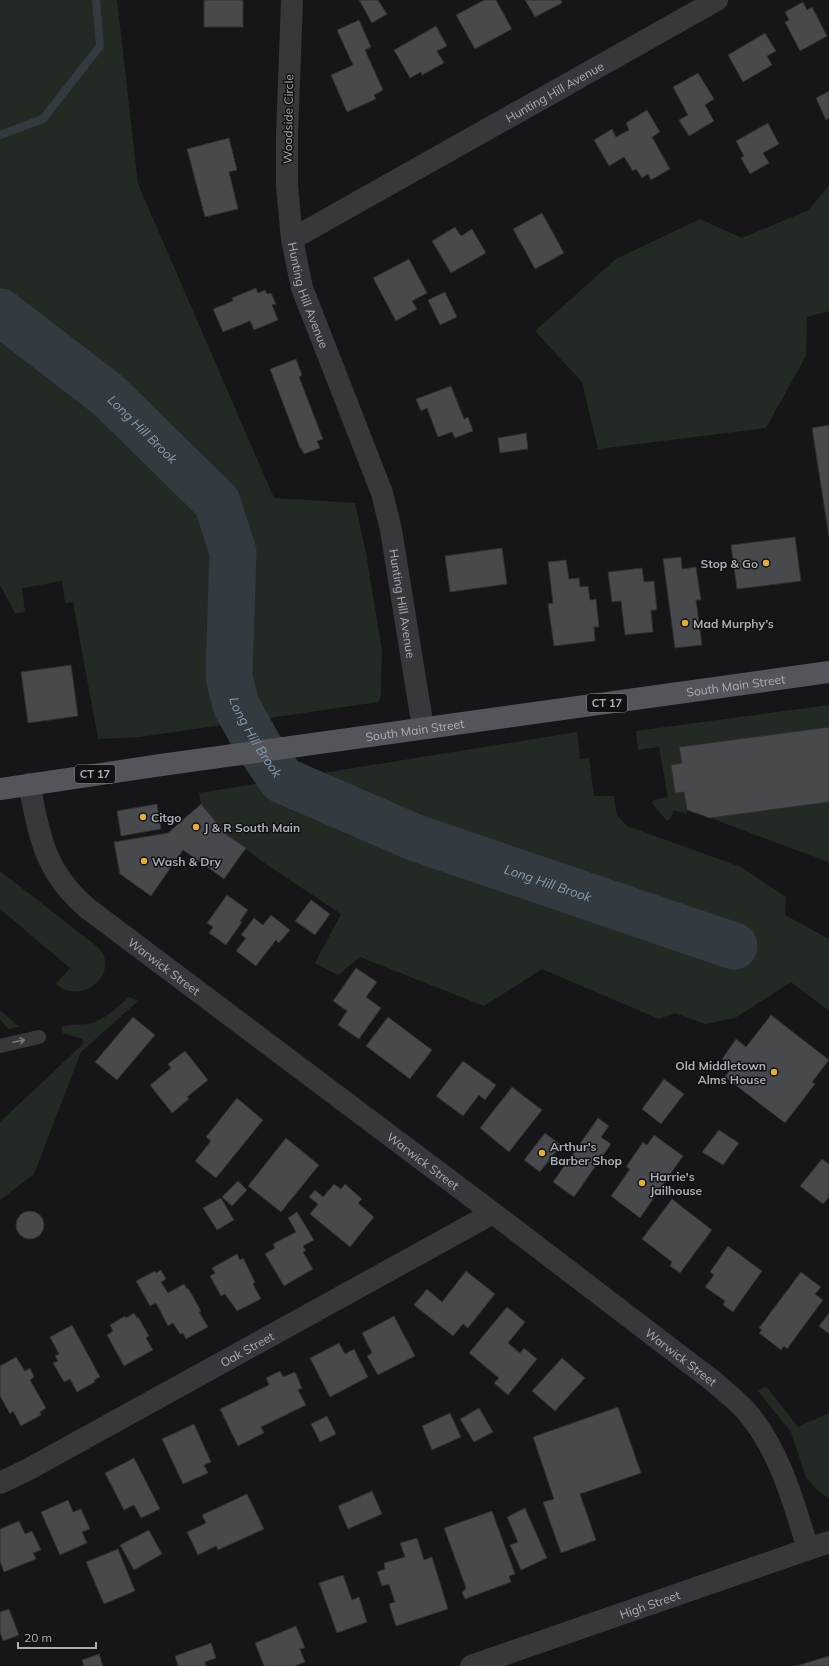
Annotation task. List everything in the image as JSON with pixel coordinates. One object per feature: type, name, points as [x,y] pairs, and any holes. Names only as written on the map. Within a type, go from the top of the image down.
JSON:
[{"type":"main road","name":"South Main Street","points":[[0,788],[829,672]]},
{"type":"street","name":"Woodside Circle","points":[[292,0],[287,136],[287,186],[292,239]]},
{"type":"street","name":"Hunting Hill Avenue","points":[[424,728],[391,530],[382,493],[302,288],[292,239],[717,0]]},
{"type":"street","name":"Warwick Street","points":[[29,784],[39,831],[49,861],[64,885],[75,898],[493,1213],[713,1381],[747,1411],[770,1444],[786,1479],[808,1549]]},
{"type":"street","name":"Oak Street","points":[[0,1483],[29,1469],[493,1213]]},
{"type":"street","name":"High Street","points":[[471,1666],[829,1542]]},
{"type":"lane","points":[[0,1046],[39,1037]]},
{"type":"shaded area","points":[[0,0],[117,0],[138,184],[274,498],[355,503],[366,553],[382,650],[381,696],[378,702],[140,737],[98,739],[73,602],[65,603],[62,581],[22,588],[25,612],[15,613],[0,585]]},
{"type":"shaded area","points":[[829,185],[829,311],[807,317],[806,356],[766,428],[598,449],[582,382],[535,331],[616,259],[700,219],[742,238],[809,210]]},
{"type":"shaded area","points":[[829,705],[829,727],[679,747],[682,763],[671,765],[675,793],[684,792],[687,814],[674,810],[670,819],[667,821],[652,803],[653,800],[668,797],[659,747],[638,750],[636,731]]},
{"type":"shaded area","points":[[577,732],[580,759],[589,758],[594,796],[614,796],[617,815],[627,826],[741,867],[786,897],[785,915],[829,939],[829,1011],[791,982],[735,1018],[705,1024],[675,1013],[659,1019],[542,969],[484,1006],[360,957],[338,975],[315,963],[341,914],[263,862],[227,835],[201,804],[199,793]]},
{"type":"shaded area","points":[[829,802],[829,862],[710,818]]},
{"type":"shaded area","points":[[0,871],[99,948],[105,962],[104,971],[101,978],[95,984],[88,989],[71,991],[63,989],[56,984],[70,968],[0,909]]},
{"type":"shaded area","points":[[129,997],[138,1001],[81,1052],[34,1174],[0,1200],[0,1122],[83,1044],[82,1039],[63,1033],[61,1030],[63,1026],[86,1024],[98,1021]]},
{"type":"shaded area","points":[[0,1010],[19,1027],[8,1029],[0,1019]]},
{"type":"shaded area","points":[[766,1386],[798,1427],[829,1413],[829,1499],[818,1491],[806,1477],[791,1432],[758,1391]]},
{"type":"building","points":[[204,0],[243,0],[243,27],[204,27]]},
{"type":"building","points":[[359,0],[378,0],[387,14],[372,23]]},
{"type":"building","points":[[484,0],[496,0],[512,29],[475,49],[456,15]]},
{"type":"building","points":[[525,0],[561,0],[562,3],[535,17]]},
{"type":"building","points":[[803,2],[807,10],[812,7],[827,36],[800,51],[785,22],[789,20],[785,12]]},
{"type":"building","points":[[359,20],[371,47],[365,50],[383,90],[374,95],[376,99],[347,112],[331,75],[353,65],[337,30]]},
{"type":"building","points":[[436,26],[447,46],[437,51],[444,63],[422,75],[421,72],[410,78],[394,50]]},
{"type":"building","points":[[765,33],[776,51],[767,56],[772,65],[743,82],[728,55]]},
{"type":"building","points":[[698,73],[714,99],[705,105],[714,121],[689,136],[679,120],[688,115],[673,87]]},
{"type":"building","points":[[829,91],[829,118],[826,120],[816,98]]},
{"type":"building","points":[[647,110],[660,132],[652,137],[670,169],[651,180],[648,174],[642,178],[636,169],[633,171],[624,157],[609,166],[594,140],[612,129],[616,137],[629,130],[626,123]]},
{"type":"building","points":[[768,123],[779,144],[763,153],[769,163],[750,174],[741,158],[744,156],[736,141]]},
{"type":"building","points":[[229,138],[237,170],[229,172],[238,209],[205,217],[187,149]]},
{"type":"building","points":[[542,213],[564,253],[535,269],[513,229]]},
{"type":"building","points":[[455,227],[461,236],[472,229],[486,253],[451,273],[432,241]]},
{"type":"building","points":[[409,259],[427,293],[412,301],[417,309],[396,321],[373,278]]},
{"type":"building","points":[[256,288],[258,293],[265,290],[267,294],[271,293],[276,304],[272,305],[278,320],[254,330],[250,321],[223,332],[213,309],[233,301],[232,298]]},
{"type":"building","points":[[445,292],[457,317],[440,325],[428,300]]},
{"type":"building","points":[[296,359],[302,375],[299,377],[323,439],[317,441],[320,448],[304,454],[300,448],[270,369]]},
{"type":"building","points":[[451,386],[464,419],[468,417],[473,431],[455,438],[452,432],[438,437],[427,408],[421,411],[416,399]]},
{"type":"building","points":[[829,425],[829,537],[812,428]]},
{"type":"building","points":[[526,433],[528,449],[500,453],[498,438]]},
{"type":"building","name":"Stop & Go","points":[[795,537],[801,581],[737,589],[731,545]]},
{"type":"building","points":[[502,548],[507,584],[450,592],[445,556]]},
{"type":"building","name":"Mad Murphy’s","points":[[681,557],[682,569],[696,567],[701,600],[696,600],[702,645],[675,648],[663,559]]},
{"type":"building","points":[[566,560],[569,579],[579,578],[580,587],[588,586],[590,600],[596,599],[599,627],[594,627],[595,641],[554,646],[548,604],[553,603],[548,562]]},
{"type":"building","points":[[642,568],[644,582],[654,581],[657,610],[651,610],[653,632],[625,635],[621,601],[612,602],[608,572]]},
{"type":"building","points":[[71,665],[78,716],[28,723],[21,672]]},
{"type":"building","points":[[829,727],[829,802],[710,818],[687,810],[684,792],[675,793],[671,765],[682,763],[679,747]]},
{"type":"building","points":[[157,804],[161,829],[121,836],[117,811]]},
{"type":"building","points":[[201,804],[227,835],[246,848],[224,879],[183,850],[151,896],[120,874],[114,842],[168,833]]},
{"type":"building","points":[[227,895],[248,910],[240,921],[242,922],[226,945],[209,933],[213,927],[207,923]]},
{"type":"building","points":[[311,900],[330,914],[315,935],[295,921]]},
{"type":"building","points":[[271,915],[290,930],[279,943],[276,940],[256,966],[236,951],[246,938],[241,935],[254,918],[263,925]]},
{"type":"building","points":[[356,968],[377,982],[366,997],[381,1008],[359,1039],[338,1025],[347,1011],[333,1001]]},
{"type":"building","name":"Old Middletown Alms House","points":[[771,1015],[829,1060],[812,1082],[815,1084],[785,1123],[725,1077],[732,1067],[722,1059],[736,1039],[746,1047]]},
{"type":"building","points":[[133,1017],[155,1035],[117,1080],[95,1062]]},
{"type":"building","points":[[388,1017],[432,1050],[410,1079],[366,1046]]},
{"type":"building","points":[[185,1051],[208,1080],[187,1097],[189,1099],[172,1113],[150,1085],[171,1068],[168,1064]]},
{"type":"building","points":[[463,1061],[496,1085],[485,1100],[479,1095],[463,1116],[436,1096]]},
{"type":"building","points":[[664,1079],[684,1094],[661,1124],[642,1109]]},
{"type":"building","points":[[512,1087],[542,1110],[509,1152],[480,1128]]},
{"type":"building","points":[[237,1098],[263,1120],[216,1178],[195,1161],[211,1141],[206,1137]]},
{"type":"building","points":[[598,1118],[609,1126],[601,1137],[611,1144],[574,1197],[553,1182]]},
{"type":"building","points":[[719,1130],[739,1143],[723,1165],[702,1152]]},
{"type":"building","name":"Arthur's Barber Shop","points":[[545,1133],[561,1145],[540,1172],[524,1160]]},
{"type":"building","name":"Harrie's Jailhouse","points":[[654,1135],[683,1156],[640,1218],[611,1196],[630,1169],[626,1167],[643,1142],[647,1145]]},
{"type":"building","points":[[286,1138],[319,1165],[281,1212],[248,1186]]},
{"type":"building","points":[[822,1159],[829,1164],[829,1197],[823,1204],[800,1186]]},
{"type":"building","points":[[238,1181],[247,1190],[232,1206],[222,1197]]},
{"type":"building","points":[[334,1184],[341,1189],[345,1184],[362,1199],[358,1203],[374,1217],[350,1247],[310,1214],[318,1204],[309,1197],[315,1190],[323,1197]]},
{"type":"building","points":[[221,1198],[234,1220],[217,1230],[203,1208]]},
{"type":"building","points":[[672,1199],[712,1230],[680,1273],[670,1266],[672,1262],[642,1239]]},
{"type":"building","points":[[30,1211],[36,1212],[40,1215],[43,1219],[43,1231],[40,1235],[36,1238],[30,1239],[24,1238],[20,1235],[17,1231],[16,1225],[17,1219],[20,1215],[24,1212]]},
{"type":"building","points":[[297,1212],[314,1240],[303,1246],[306,1251],[303,1252],[313,1269],[284,1286],[265,1254],[275,1248],[273,1244],[296,1232],[288,1218]]},
{"type":"building","points":[[728,1246],[762,1271],[733,1312],[723,1305],[725,1301],[705,1287],[714,1275],[710,1272]]},
{"type":"building","points":[[237,1254],[240,1260],[243,1258],[255,1282],[253,1284],[261,1299],[237,1311],[225,1294],[221,1296],[210,1276],[215,1273],[212,1268]]},
{"type":"building","points":[[161,1270],[166,1279],[161,1282],[168,1293],[184,1284],[187,1289],[188,1288],[208,1327],[186,1339],[183,1333],[180,1334],[173,1323],[168,1326],[156,1303],[150,1306],[136,1281],[155,1271],[156,1273]]},
{"type":"building","points":[[466,1271],[495,1294],[468,1328],[463,1324],[453,1336],[414,1305],[427,1289],[442,1302]]},
{"type":"building","points":[[801,1272],[821,1287],[815,1294],[823,1300],[787,1349],[784,1346],[781,1350],[759,1333],[762,1330],[759,1328]]},
{"type":"building","points":[[507,1307],[525,1322],[508,1343],[520,1353],[524,1348],[537,1359],[508,1395],[494,1383],[499,1378],[469,1353]]},
{"type":"building","points":[[134,1313],[149,1336],[146,1338],[153,1350],[124,1366],[107,1335],[113,1331],[110,1325],[125,1316],[126,1318]]},
{"type":"building","points":[[829,1313],[829,1334],[819,1326]]},
{"type":"building","points":[[394,1316],[415,1356],[378,1375],[367,1356],[372,1353],[362,1333]]},
{"type":"building","points":[[72,1325],[100,1377],[94,1380],[95,1382],[77,1392],[70,1379],[64,1382],[53,1363],[58,1361],[55,1356],[59,1354],[50,1337]]},
{"type":"building","points":[[339,1343],[345,1354],[354,1349],[368,1377],[330,1397],[310,1358]]},
{"type":"building","points":[[16,1357],[25,1371],[30,1368],[34,1377],[30,1380],[46,1408],[40,1412],[41,1415],[21,1426],[13,1411],[10,1414],[0,1396],[0,1366]]},
{"type":"building","points":[[562,1358],[585,1378],[555,1411],[532,1391]]},
{"type":"building","points":[[280,1371],[283,1377],[295,1372],[302,1388],[298,1390],[306,1405],[261,1427],[264,1433],[238,1446],[220,1409],[269,1385],[266,1378]]},
{"type":"building","points":[[618,1407],[641,1473],[580,1494],[596,1540],[561,1553],[543,1502],[554,1499],[533,1437]]},
{"type":"building","points":[[479,1408],[493,1432],[474,1442],[460,1419]]},
{"type":"building","points":[[450,1413],[461,1437],[432,1450],[422,1426]]},
{"type":"building","points":[[327,1416],[336,1434],[320,1442],[311,1424]]},
{"type":"building","points":[[194,1424],[211,1462],[204,1465],[208,1473],[183,1484],[162,1439]]},
{"type":"building","points":[[134,1458],[160,1509],[141,1518],[134,1505],[124,1510],[105,1473]]},
{"type":"building","points":[[372,1491],[382,1514],[348,1529],[338,1506]]},
{"type":"building","points":[[247,1494],[264,1529],[218,1550],[216,1546],[198,1555],[187,1532],[206,1523],[202,1515]]},
{"type":"building","points":[[68,1500],[73,1512],[81,1509],[90,1529],[82,1532],[87,1543],[60,1555],[41,1512]]},
{"type":"building","points":[[525,1508],[547,1558],[521,1570],[510,1545],[518,1542],[507,1517]]},
{"type":"building","points":[[492,1511],[515,1574],[509,1576],[511,1582],[465,1599],[462,1593],[466,1588],[444,1528]]},
{"type":"building","points":[[19,1521],[25,1534],[32,1531],[41,1550],[33,1553],[36,1559],[4,1572],[0,1561],[0,1529]]},
{"type":"building","points":[[149,1530],[162,1554],[134,1570],[120,1545]]},
{"type":"building","points":[[417,1538],[424,1560],[432,1557],[448,1609],[396,1626],[389,1604],[395,1602],[389,1584],[382,1586],[377,1572],[385,1569],[384,1563],[405,1557],[400,1543]]},
{"type":"building","points":[[118,1549],[135,1591],[104,1604],[86,1562]]},
{"type":"building","points":[[343,1575],[352,1600],[359,1597],[367,1622],[337,1633],[319,1583]]},
{"type":"building","points":[[9,1609],[19,1635],[3,1641],[0,1632],[0,1612]]},
{"type":"building","points":[[296,1626],[305,1648],[300,1649],[305,1662],[294,1666],[264,1666],[255,1643]]},
{"type":"building","points":[[211,1643],[216,1658],[205,1662],[206,1666],[178,1666],[175,1656]]},
{"type":"building","points":[[99,1654],[103,1666],[84,1666],[82,1660]]},
{"type":"building","points":[[829,1656],[829,1666],[796,1666]]},
{"type":"waterway","points":[[0,135],[43,119],[100,46],[96,0]]},
{"type":"waterway","name":"Long Hill Brook","points":[[0,312],[108,395],[217,502],[233,552],[229,677],[236,705],[258,745],[282,780],[416,838],[734,946]]},
{"type":"place","name":"Stop & Go","points":[[766,563]]},
{"type":"place","name":"Mad Murphy’s","points":[[685,623]]},
{"type":"place","name":"Citgo","points":[[143,817]]},
{"type":"place","name":"J & R South Main","points":[[196,827]]},
{"type":"place","name":"Wash & Dry","points":[[144,861]]},
{"type":"place","name":"Old Middletown Alms House","points":[[774,1072]]},
{"type":"place","name":"Arthur's Barber Shop","points":[[542,1153]]},
{"type":"place","name":"Harrie's Jailhouse","points":[[642,1183]]}]
